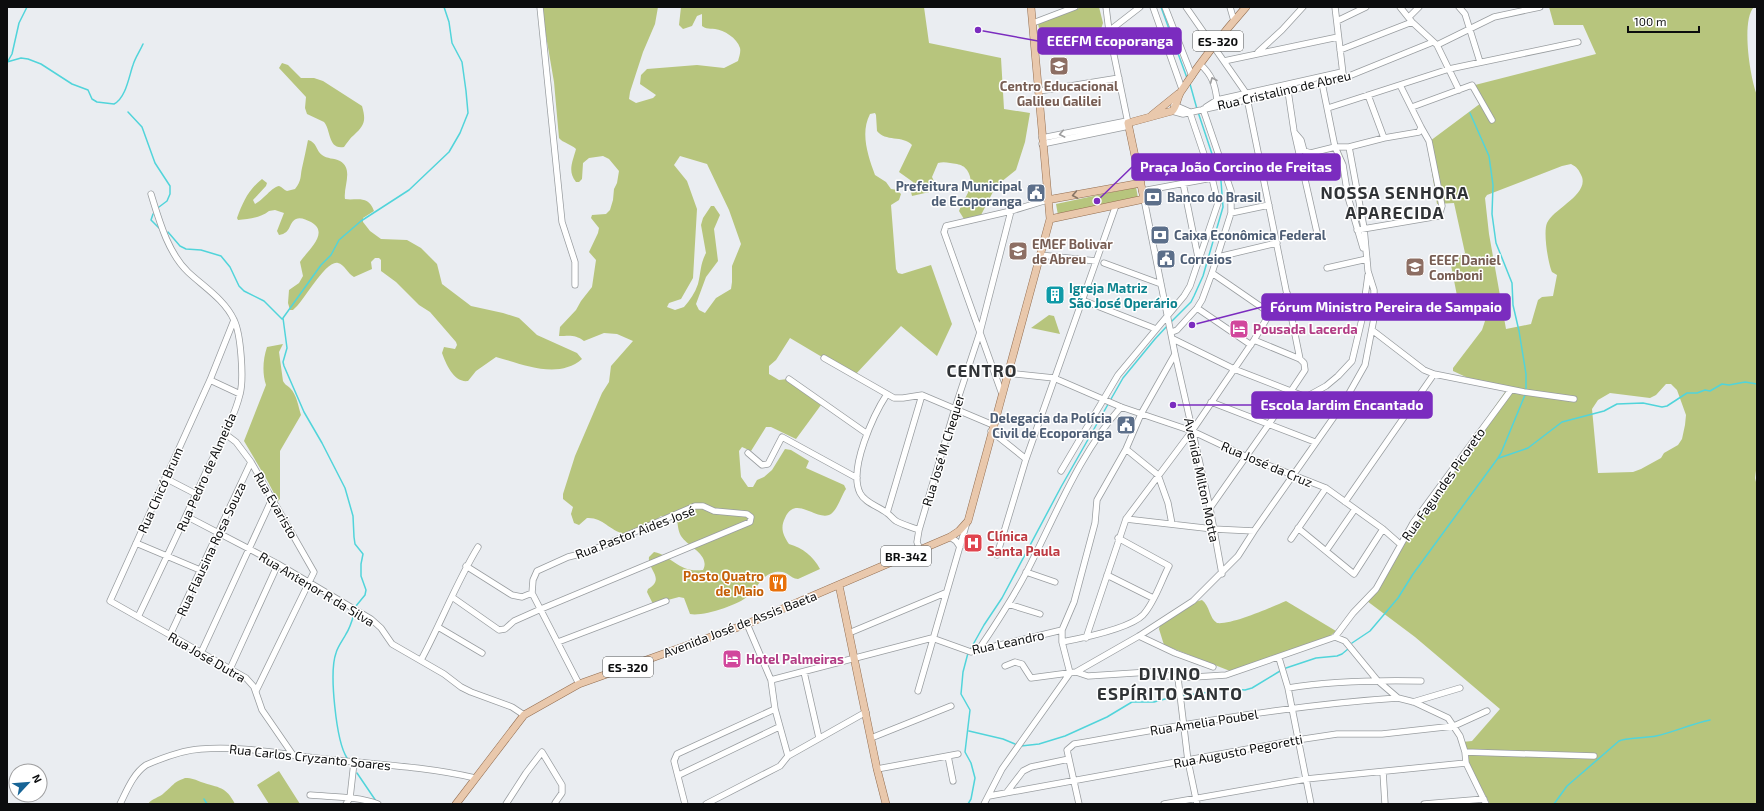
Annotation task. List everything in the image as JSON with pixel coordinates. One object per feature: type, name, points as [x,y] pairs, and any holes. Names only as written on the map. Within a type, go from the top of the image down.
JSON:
[{"type":"main road","points":[[968,521],[992,428],[1050,219],[1047,200],[1031,7]]},
{"type":"main road","name":"ES-320","points":[[1170,106],[1200,64],[1246,7]]},
{"type":"main road","points":[[1050,219],[1144,199],[1128,123],[1149,117],[1170,106]]},
{"type":"main road","points":[[1047,200],[1141,183]]},
{"type":"main road","name":"Avenida José de Assis Baeta","points":[[456,804],[524,715],[579,684],[747,624],[950,537],[959,531],[968,521]]},
{"type":"main road","points":[[840,585],[877,769],[886,804]]},
{"type":"street","points":[[540,7],[562,222],[575,262],[575,285]]},
{"type":"street","points":[[1033,23],[1074,7]]},
{"type":"street","points":[[1042,141],[1128,123],[1109,31],[1106,7]]},
{"type":"street","points":[[1035,45],[1109,31],[1140,7]]},
{"type":"street","points":[[1153,7],[1182,89]]},
{"type":"street","points":[[1165,7],[1192,76]]},
{"type":"street","points":[[1186,7],[1224,60],[1246,93],[1248,99],[1300,359]]},
{"type":"street","points":[[1230,7],[1234,21]]},
{"type":"street","points":[[1258,52],[1282,30],[1303,7]]},
{"type":"street","points":[[1335,7],[1342,72],[1344,78]]},
{"type":"street","points":[[1337,21],[1366,7]]},
{"type":"street","points":[[1400,7],[1435,43],[1459,90]]},
{"type":"street","points":[[1340,50],[1411,20],[1419,7]]},
{"type":"street","points":[[1459,7],[1465,14],[1480,62]]},
{"type":"street","name":"Rua Cristalino de Abreu","points":[[1203,110],[1344,78],[1470,29],[1494,17],[1540,7]]},
{"type":"street","points":[[1224,60],[1338,37]]},
{"type":"street","points":[[1328,108],[1448,69],[1578,42]]},
{"type":"street","points":[[1200,64],[1209,72],[1215,85],[1217,100]]},
{"type":"street","name":"Rua Cristalino de Abreu","points":[[1203,110],[1217,100],[1342,72]]},
{"type":"street","points":[[1039,91],[1119,78]]},
{"type":"street","points":[[1322,83],[1335,147],[1342,165],[1357,230],[1367,259]]},
{"type":"street","points":[[1357,230],[1439,216],[1442,206],[1429,141],[1400,85]]},
{"type":"street","points":[[1412,107],[1472,85],[1492,120]]},
{"type":"street","points":[[1288,91],[1294,131],[1318,237]]},
{"type":"street","points":[[1368,95],[1384,138]]},
{"type":"street","points":[[1170,106],[1183,114],[1203,110],[1231,191],[1231,213],[1212,273],[1197,308],[1177,330],[1172,332]]},
{"type":"street","points":[[1061,471],[1118,375],[1184,296],[1190,286],[1198,258],[1218,203],[1212,178],[1190,113]]},
{"type":"street","points":[[1294,131],[1301,140],[1304,151],[1311,153],[1335,147],[1349,147],[1384,138],[1419,132],[1421,128]]},
{"type":"street","points":[[1173,339],[1234,369],[1306,397],[1326,386],[1338,376],[1352,360],[1361,325],[1368,271],[1364,228],[1349,147]]},
{"type":"street","points":[[1342,165],[1353,164]]},
{"type":"street","points":[[1225,173],[1261,167]]},
{"type":"street","points":[[1142,191],[1212,178]]},
{"type":"street","points":[[1183,183],[1198,258]]},
{"type":"street","points":[[152,194],[159,219],[176,258],[188,272],[225,307],[234,320]]},
{"type":"street","points":[[1348,196],[1357,194]]},
{"type":"street","name":"Avenida Milton Motta","points":[[1144,199],[1167,315],[1172,332],[1175,354],[1210,508],[1222,574]]},
{"type":"street","points":[[1002,394],[944,232],[946,226],[1010,211],[1047,200]]},
{"type":"street","points":[[997,555],[1026,459],[1116,205]]},
{"type":"street","points":[[1231,213],[1269,205]]},
{"type":"street","name":"Rua José M Chequer","points":[[920,550],[917,542],[919,530],[955,408],[980,332],[1010,211]]},
{"type":"street","points":[[1218,257],[1277,243]]},
{"type":"street","points":[[1040,255],[1096,261]]},
{"type":"street","points":[[1327,268],[1367,259]]},
{"type":"street","points":[[1104,263],[1161,284]]},
{"type":"street","points":[[985,803],[1002,769],[1073,673],[1138,636],[1194,601],[1238,556],[1254,530],[1343,404],[1365,365],[1374,318],[1374,290],[1368,271]]},
{"type":"street","points":[[1212,273],[1270,313]]},
{"type":"street","points":[[1086,638],[1118,538],[1126,519],[1192,431],[1270,313],[1287,293]]},
{"type":"street","points":[[1082,300],[1156,329]]},
{"type":"street","points":[[1197,308],[1252,342],[1300,359],[1304,363],[1305,370],[1210,508]]},
{"type":"street","name":"Rua Chicó Brum","points":[[110,600],[210,380],[234,320]]},
{"type":"street","name":"Rua Pedro de Almeida","points":[[138,617],[168,556],[224,434],[240,394],[241,343],[234,320]]},
{"type":"street","points":[[1372,330],[1424,370],[1434,374],[1511,390],[1574,398]]},
{"type":"street","points":[[1073,673],[1062,642],[1062,630],[1074,602],[1095,523],[1097,500],[1126,449],[1141,414],[1175,354]]},
{"type":"street","points":[[824,358],[894,398],[922,395],[955,408],[992,428],[1026,459]]},
{"type":"street","name":"Rua José da Cruz","points":[[1007,373],[1054,378],[1121,407],[1192,431],[1246,457],[1326,488],[1384,529],[1400,544]]},
{"type":"street","points":[[1345,502],[1434,374]]},
{"type":"street","points":[[789,379],[866,433]]},
{"type":"street","points":[[210,380],[240,394]]},
{"type":"street","name":"Rua Fagundes Picoreto","points":[[1335,637],[1353,613],[1376,588],[1413,523],[1511,390]]},
{"type":"street","points":[[887,394],[866,433],[857,478],[860,492],[866,500],[887,513],[895,521],[919,530]]},
{"type":"street","points":[[887,513],[922,395]]},
{"type":"street","points":[[1211,402],[1315,442]]},
{"type":"street","points":[[979,649],[1008,604],[1026,572],[1074,476],[1104,426],[1121,407]]},
{"type":"street","name":"Rua Evaristo","points":[[224,434],[236,442],[251,462],[314,572],[310,582]]},
{"type":"street","points":[[748,453],[762,465],[768,464],[782,437],[857,478]]},
{"type":"street","points":[[1126,449],[1158,475],[1168,503],[1172,524]]},
{"type":"street","name":"Rua Flausina Rosa Souza","points":[[170,635],[251,462]]},
{"type":"street","points":[[165,478],[196,494]]},
{"type":"street","points":[[1291,539],[1326,488]]},
{"type":"street","points":[[201,652],[272,499]]},
{"type":"street","name":"Rua Pastor Aides José","points":[[532,593],[533,580],[536,571],[568,558],[588,552],[695,506],[703,506],[714,511],[747,514],[751,517],[750,522],[541,609]]},
{"type":"street","points":[[1326,551],[1355,509]]},
{"type":"street","name":"Rua Antenor R da Silva","points":[[186,516],[278,564],[371,619],[381,628],[392,644],[421,660],[471,692],[512,707],[524,715]]},
{"type":"street","points":[[1126,519],[1213,529],[1254,530]]},
{"type":"street","points":[[918,691],[945,593],[968,521]]},
{"type":"street","points":[[1298,528],[1354,574],[1384,529]]},
{"type":"street","points":[[950,537],[960,547]]},
{"type":"street","points":[[1062,642],[1086,638],[1134,622],[1143,614],[1153,598],[1169,566],[1118,538]]},
{"type":"street","points":[[136,543],[200,570]]},
{"type":"street","points":[[421,660],[466,566],[478,547]]},
{"type":"street","points":[[230,669],[278,564]]},
{"type":"street","points":[[466,566],[512,596],[522,597],[532,593],[579,684]]},
{"type":"street","points":[[1026,572],[1055,582]]},
{"type":"street","points":[[1107,574],[1153,598]]},
{"type":"street","points":[[256,691],[310,582]]},
{"type":"street","points":[[850,633],[945,593]]},
{"type":"street","points":[[452,597],[499,630],[541,609]]},
{"type":"street","name":"Rua José Dutra","points":[[110,600],[246,678],[256,691],[262,710],[293,755]]},
{"type":"street","points":[[558,642],[666,601]]},
{"type":"street","points":[[1008,604],[1040,614]]},
{"type":"street","points":[[747,624],[771,680],[779,727],[788,756]]},
{"type":"street","points":[[438,627],[482,653]]},
{"type":"street","name":"Rua Leandro","points":[[932,638],[971,652],[1062,630]]},
{"type":"street","points":[[1138,636],[1175,653],[1213,667]]},
{"type":"street","points":[[1005,666],[1015,662],[1022,664],[1031,678],[1073,673],[1088,676],[1150,672],[1178,678],[1226,675],[1279,658],[1335,637],[1345,641],[1376,680],[1398,698],[1413,702],[1448,718],[1460,736],[1465,752],[1466,763],[1485,801],[1424,804]]},
{"type":"street","points":[[771,680],[932,638]]},
{"type":"street","points":[[1279,658],[1288,688],[1297,740],[1311,804]]},
{"type":"street","points":[[804,672],[819,738]]},
{"type":"street","points":[[1178,678],[1188,761],[1196,801]]},
{"type":"street","points":[[1288,688],[1323,682],[1376,680],[1421,681]]},
{"type":"street","points":[[1413,702],[1460,688]]},
{"type":"street","name":"Rua Amelia Poubel","points":[[1079,804],[1066,750],[1074,744],[1184,724],[1292,708],[1340,702],[1398,698]]},
{"type":"street","points":[[871,738],[951,706]]},
{"type":"street","points":[[685,804],[674,761],[677,754],[775,709]]},
{"type":"street","name":"Rua Augusto Pegoretti","points":[[988,796],[1188,761],[1297,740],[1337,734],[1382,734],[1454,726],[1487,711]]},
{"type":"street","points":[[706,804],[780,766],[788,756],[866,712]]},
{"type":"street","points":[[678,775],[779,727]]},
{"type":"street","name":"Rua Carlos Cryzanto Soares","points":[[120,804],[140,769],[153,762],[199,749],[237,747],[458,774],[475,778]]},
{"type":"street","points":[[506,804],[526,773],[542,752],[562,785],[562,793],[554,804]]},
{"type":"street","points":[[1465,752],[1594,756]]},
{"type":"street","points":[[877,769],[958,754]]},
{"type":"street","points":[[948,756],[953,781]]},
{"type":"street","points":[[1007,792],[1023,772],[1031,767],[1069,760]]},
{"type":"street","points":[[346,804],[350,798],[354,762]]},
{"type":"street","points":[[1164,804],[1196,801],[1306,779],[1466,763]]},
{"type":"street","points":[[1383,772],[1385,804]]},
{"type":"street","points":[[310,795],[350,798],[370,801],[378,804]]},
{"type":"green space","points":[[541,7],[658,7],[655,24],[643,52],[630,92],[629,99],[636,103],[653,98],[656,95],[640,84],[641,75],[647,69],[697,65],[724,68],[738,61],[740,50],[736,41],[730,35],[722,31],[702,26],[702,14],[697,16],[692,26],[683,29],[679,25],[681,7],[924,7],[929,43],[1001,58],[1004,109],[1030,113],[1025,142],[1016,170],[996,186],[981,215],[964,219],[959,211],[969,191],[971,181],[967,170],[958,164],[945,162],[938,163],[932,177],[938,190],[912,196],[911,192],[913,182],[899,172],[912,145],[904,140],[889,138],[880,134],[877,131],[875,113],[870,114],[867,121],[865,137],[866,144],[875,175],[886,182],[891,189],[897,190],[901,194],[899,200],[891,205],[896,269],[898,273],[902,274],[931,265],[952,324],[937,356],[901,326],[854,376],[790,338],[776,360],[769,366],[769,374],[779,380],[788,379],[821,405],[796,439],[771,427],[766,427],[751,451],[742,447],[739,451],[741,477],[748,487],[753,487],[757,480],[764,477],[772,470],[785,449],[791,450],[809,461],[806,468],[844,485],[846,489],[837,507],[829,515],[824,516],[800,508],[789,511],[783,522],[783,531],[789,544],[807,553],[820,569],[798,579],[783,572],[775,572],[766,576],[748,596],[737,603],[703,614],[690,614],[684,598],[679,597],[653,604],[647,592],[653,585],[656,577],[649,562],[649,557],[654,552],[661,554],[687,569],[703,570],[705,565],[704,560],[701,555],[681,536],[677,520],[670,517],[661,516],[656,520],[625,534],[614,530],[593,518],[587,518],[579,525],[574,523],[571,514],[573,507],[563,499],[563,494],[575,456],[602,393],[609,382],[611,366],[633,341],[617,334],[604,333],[584,341],[575,336],[559,336],[560,327],[576,310],[592,287],[596,260],[589,252],[599,228],[591,218],[592,215],[606,214],[610,210],[619,171],[609,159],[603,156],[589,158],[583,163],[582,179],[579,182],[576,182],[573,178],[571,170],[576,149],[559,138],[554,82]],"holes":[[[680,156],[707,164],[729,210],[741,244],[732,266],[731,289],[716,298],[705,313],[699,310],[696,304],[706,277],[718,261],[714,229],[720,215],[714,206],[711,206],[703,218],[701,225],[706,253],[698,284],[684,307],[675,310],[667,307],[669,303],[681,299],[693,278],[697,209],[687,181],[674,165]]]},
{"type":"green space","points":[[1082,7],[1099,7],[1103,23],[1101,29],[1042,41],[1038,24]]},
{"type":"green space","points":[[1549,7],[1754,7],[1750,14],[1747,36],[1752,76],[1757,95],[1757,463],[1755,478],[1757,486],[1757,804],[1490,804],[1466,759],[1462,742],[1472,741],[1500,709],[1415,637],[1367,601],[1416,519],[1507,389],[1466,377],[1453,371],[1453,368],[1482,330],[1485,321],[1484,318],[1460,311],[1450,260],[1465,253],[1454,203],[1437,204],[1428,148],[1430,141],[1481,103],[1475,85],[1596,54],[1583,25],[1554,25]],"holes":[[[1571,164],[1580,172],[1582,177],[1580,190],[1569,202],[1550,218],[1546,227],[1546,248],[1549,262],[1552,272],[1557,275],[1553,296],[1542,297],[1538,300],[1531,324],[1506,329],[1489,234],[1485,198],[1487,195],[1562,166]],[[1666,384],[1671,384],[1677,390],[1686,415],[1682,439],[1678,445],[1664,453],[1661,458],[1633,472],[1598,473],[1592,409],[1598,400],[1610,393],[1650,398],[1656,395]]]},
{"type":"green space","points":[[282,63],[288,65],[301,78],[314,78],[323,81],[362,106],[364,122],[344,147],[339,147],[332,143],[324,122],[307,114],[305,108],[306,97],[279,68]]},
{"type":"green space","points":[[308,140],[315,145],[322,155],[340,161],[344,164],[347,173],[345,199],[361,199],[368,202],[374,211],[363,218],[363,222],[370,231],[381,239],[407,240],[421,248],[437,264],[442,284],[471,306],[519,318],[537,335],[577,353],[582,359],[562,369],[551,369],[528,366],[496,357],[476,371],[468,381],[463,381],[451,372],[442,353],[444,347],[455,349],[457,345],[456,342],[430,312],[419,305],[396,282],[381,271],[381,260],[379,258],[375,258],[371,262],[372,269],[354,277],[340,264],[333,264],[321,274],[298,306],[293,310],[290,310],[288,303],[289,290],[299,283],[303,276],[300,262],[318,237],[319,231],[317,226],[304,219],[298,218],[292,223],[286,232],[279,235],[277,231],[284,213],[275,210],[269,211],[254,218],[238,220],[237,218],[246,197],[253,187],[262,179],[267,183],[253,200],[255,204],[279,186],[287,191],[295,189],[299,183]]},
{"type":"green space","points":[[1136,187],[1138,198],[1058,215],[1056,204]]},
{"type":"green space","points":[[1049,315],[1054,316],[1060,334],[1031,328]]},
{"type":"green space","points":[[283,344],[279,352],[283,381],[294,394],[301,415],[280,451],[280,499],[278,501],[244,441],[266,385],[264,366],[267,347]]},
{"type":"green space","points":[[1202,600],[1207,605],[1212,618],[1217,623],[1232,621],[1286,601],[1336,631],[1328,638],[1230,671],[1164,645],[1159,629],[1160,625],[1195,602]]},
{"type":"green space","points":[[279,771],[300,804],[269,804],[257,785]]},
{"type":"green space","points":[[185,778],[194,779],[221,788],[232,798],[235,804],[148,804],[151,800],[162,795],[175,783]]},
{"type":"waterway","points":[[8,61],[12,54],[19,23],[27,7]]},
{"type":"waterway","points":[[356,606],[365,595],[366,590],[361,576],[363,554],[355,544],[353,516],[345,488],[304,412],[284,366],[283,362],[287,348],[283,318],[321,265],[331,255],[339,240],[361,221],[409,190],[449,152],[460,133],[468,113],[466,91],[462,62],[452,43],[449,22],[444,7]]},
{"type":"waterway","points":[[1161,7],[1187,78]]},
{"type":"waterway","points":[[7,62],[21,58],[41,64],[72,84],[88,90],[92,99],[97,102],[114,104],[124,92],[134,62],[143,44]]},
{"type":"waterway","points":[[1190,84],[1197,109]]},
{"type":"waterway","points":[[128,112],[142,127],[155,163],[170,186],[170,194],[167,201],[159,207]]},
{"type":"waterway","points":[[1171,322],[1191,302],[1194,296],[1203,276],[1223,207],[1221,181],[1198,112]]},
{"type":"waterway","points":[[1470,113],[1489,156],[1493,185],[1492,214],[1496,243],[1512,283],[1513,305],[1526,374],[1526,389]]},
{"type":"waterway","points":[[153,214],[151,220],[160,229]]},
{"type":"waterway","points":[[168,232],[180,246],[186,249],[201,250],[221,256],[230,267],[239,286],[244,291],[264,301],[282,319]]},
{"type":"waterway","points":[[970,650],[1002,598],[1061,487],[1123,378],[1168,325]]},
{"type":"waterway","points":[[1499,458],[1528,448],[1562,422],[1604,411],[1617,404],[1643,403],[1662,407],[1667,406],[1687,393],[1697,393],[1705,390],[1710,391],[1722,384],[1729,385],[1745,382],[1757,384]]},
{"type":"waterway","points":[[1352,643],[1370,631],[1398,598],[1413,574],[1498,458],[1525,395]]},
{"type":"waterway","points":[[347,758],[343,749],[337,722],[333,675],[336,653],[349,629],[354,614]]},
{"type":"waterway","points":[[1286,668],[1316,658],[1337,656],[1348,649]]},
{"type":"waterway","points":[[968,653],[963,672],[961,694],[970,710],[965,752],[971,763],[975,778],[971,799],[968,804]]},
{"type":"waterway","points":[[1182,696],[1232,689],[1245,690],[1252,688],[1280,671]]},
{"type":"waterway","points":[[1021,746],[1039,744],[1065,736],[1107,717],[1132,702],[1154,702],[1176,696]]},
{"type":"waterway","points":[[1554,804],[1567,786],[1619,741],[1656,736],[1710,720]]},
{"type":"waterway","points":[[969,731],[1003,739],[1015,744]]},
{"type":"waterway","points":[[357,773],[376,801]]},
{"type":"waterway","points":[[204,799],[207,804]]},
{"type":"place","name":"EEEFM Ecoporanga","points":[[978,30]]},
{"type":"place","name":"Centro Educacional Galileu Galilei","points":[[1059,66]]},
{"type":"place","name":"Prefeitura Municipal de Ecoporanga","points":[[1036,193]]},
{"type":"place","name":"Banco do Brasil","points":[[1153,197]]},
{"type":"place","name":"Praça João Corcino de Freitas","points":[[1097,201]]},
{"type":"place","name":"Caixa Econômica Federal","points":[[1160,235]]},
{"type":"place","name":"EMEF Bolivar de Abreu","points":[[1018,251]]},
{"type":"place","name":"Correios","points":[[1166,259]]},
{"type":"place","name":"EEEF Daniel Comboni","points":[[1415,267]]},
{"type":"place","name":"Igreja Matriz São José Operário","points":[[1055,295]]},
{"type":"place","name":"Fórum Ministro Pereira de Sampaio","points":[[1192,325]]},
{"type":"place","name":"Pousada Lacerda","points":[[1239,329]]},
{"type":"place","name":"Escola Jardim Encantado","points":[[1173,405]]},
{"type":"place","name":"Delegacia da Polícia Civil de Ecoporanga","points":[[1126,425]]},
{"type":"place","name":"Clínica Santa Paula","points":[[973,543]]},
{"type":"place","name":"Posto Quatro de Maio","points":[[778,583]]},
{"type":"place","name":"Hotel Palmeiras","points":[[732,659]]},
{"type":"district","name":"NOSSA SENHORA APARECIDA","points":[[1395,202]]},
{"type":"district","name":"CENTRO","points":[[982,370]]},
{"type":"district","name":"DIVINO ESPÍRITO SANTO","points":[[1170,683]]}]
